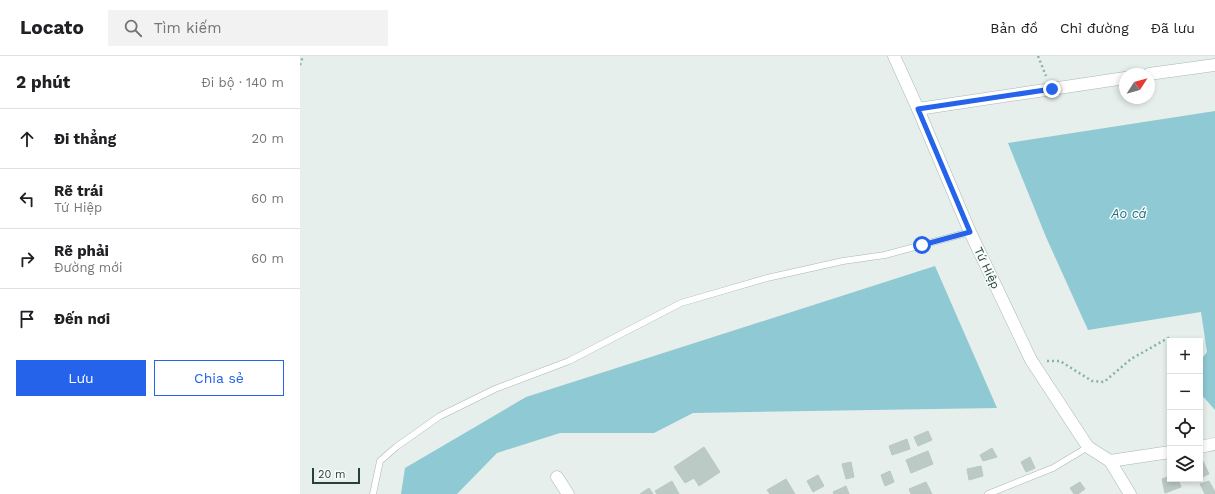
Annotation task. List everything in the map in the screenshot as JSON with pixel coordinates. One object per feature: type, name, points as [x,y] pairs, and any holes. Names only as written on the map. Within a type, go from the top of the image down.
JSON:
[{"type":"street","name":"Tứ Hiệp","points":[[894,56],[970,232],[1031,360],[1088,447],[1110,461]]},
{"type":"street","points":[[1155,73],[1215,64]]},
{"type":"street","points":[[918,109],[1119,79]]},
{"type":"street","points":[[1203,446],[1215,444]]},
{"type":"street","points":[[1130,494],[1110,461],[1167,452]]},
{"type":"street","points":[[557,477],[568,494]]},
{"type":"lane","points":[[373,494],[380,461],[396,447],[440,416],[495,389],[569,362],[681,303],[767,278],[844,261],[885,255],[970,232]]},
{"type":"lane","points":[[988,494],[1053,468],[1088,447]]},
{"type":"path","points":[[300,65],[303,56]]},
{"type":"path","points":[[1038,56],[1052,89]]},
{"type":"path","points":[[1031,360],[1060,361],[1092,381],[1104,382],[1131,359],[1170,337]]},
{"type":"water","name":"Ao cá","points":[[1215,111],[1215,410],[1203,396],[1203,357],[1207,352],[1201,312],[1088,330],[1046,237],[1008,143]]},
{"type":"water","points":[[935,266],[997,408],[693,413],[654,433],[560,433],[497,453],[457,494],[401,494],[405,468],[526,397]]},
{"type":"building","points":[[928,431],[932,440],[918,446],[914,437]]},
{"type":"building","points":[[907,439],[910,449],[892,455],[889,446]]},
{"type":"building","points":[[704,447],[720,472],[699,486],[694,478],[685,483],[674,467]]},
{"type":"building","points":[[992,448],[997,457],[983,461],[980,455]]},
{"type":"building","points":[[928,451],[933,464],[911,473],[906,460]]},
{"type":"building","points":[[1030,457],[1035,468],[1026,472],[1021,462]]},
{"type":"building","points":[[1203,461],[1209,474],[1203,477]]},
{"type":"building","points":[[851,462],[854,477],[846,479],[842,464]]},
{"type":"building","points":[[981,466],[983,476],[969,480],[967,469]]},
{"type":"building","points":[[890,471],[894,482],[885,486],[881,475]]},
{"type":"building","points":[[818,475],[824,486],[813,492],[807,481]]},
{"type":"building","points":[[1167,477],[1167,482],[1179,482],[1181,487],[1165,493],[1162,479]]},
{"type":"building","points":[[786,479],[795,494],[770,494],[767,490]]},
{"type":"building","points":[[672,481],[679,494],[657,494],[655,491]]},
{"type":"building","points":[[1209,481],[1215,494],[1205,494],[1200,484]]},
{"type":"building","points":[[926,482],[932,494],[911,494],[909,489]]},
{"type":"building","points":[[1080,482],[1085,489],[1078,494],[1074,494],[1070,488]]},
{"type":"building","points":[[846,486],[849,494],[834,494],[833,492]]},
{"type":"building","points":[[649,488],[653,494],[640,494]]},
{"type":"route","points":[[922,245],[970,232],[918,109],[1052,89]]}]
